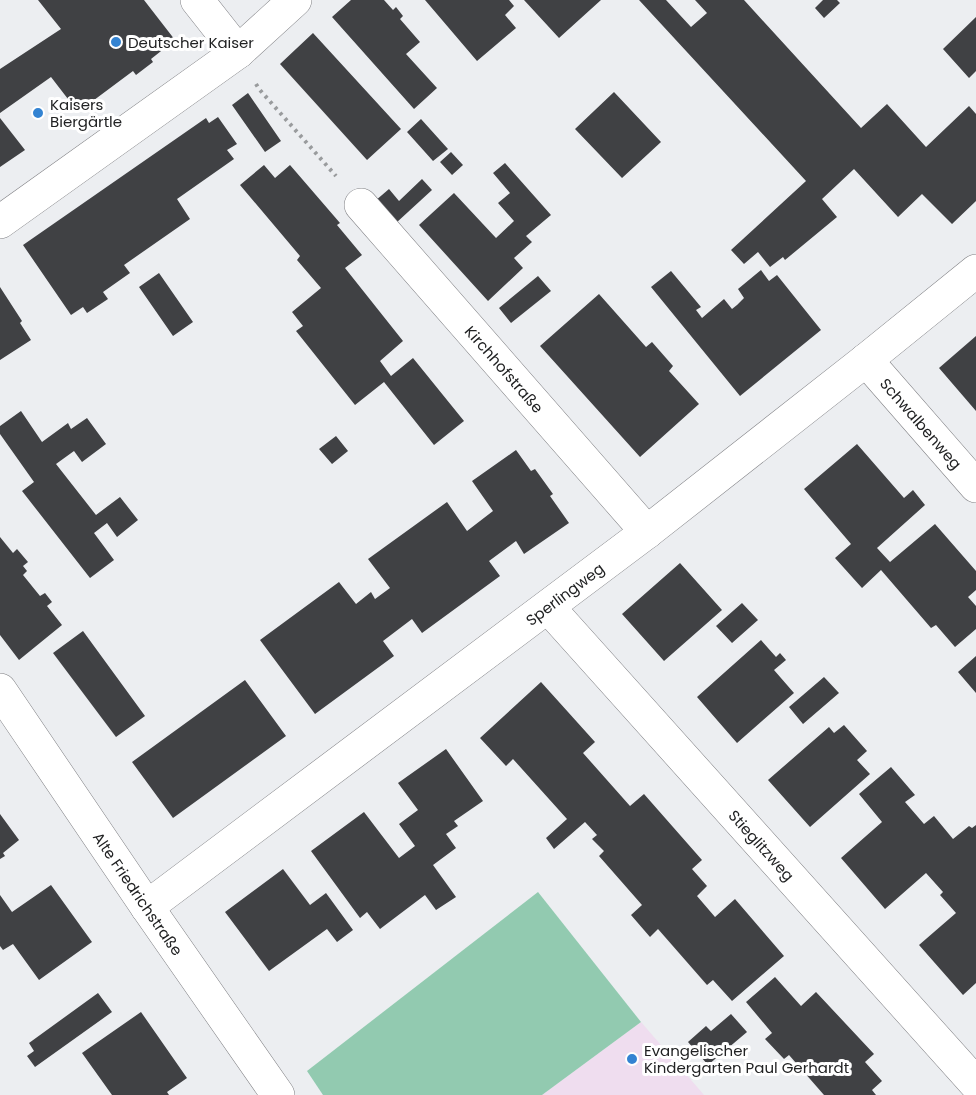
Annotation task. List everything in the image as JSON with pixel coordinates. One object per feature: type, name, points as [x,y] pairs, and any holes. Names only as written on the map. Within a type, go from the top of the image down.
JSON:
[{"type":"street","points":[[197,0],[238,52]]},
{"type":"street","points":[[0,222],[238,52],[295,0]]},
{"type":"street","name":"Kirchhofstraße","points":[[361,205],[647,532]]},
{"type":"street","name":"Sperlingweg","points":[[147,908],[647,532],[976,271]]},
{"type":"street","name":"Schwalbenweg","points":[[866,360],[976,486]]},
{"type":"street","name":"Stieglitzweg","points":[[548,607],[976,1084]]},
{"type":"street","name":"Alte Friedrichstraße","points":[[0,690],[147,908],[278,1095]]},
{"type":"path","points":[[238,52],[259,89],[361,205]]},
{"type":"shaded area","name":"Evangelischer Kindergarten Paul Gerhardt","points":[[641,1022],[704,1095],[542,1095]]},
{"type":"green space","points":[[538,892],[641,1022],[542,1095],[323,1095],[307,1071]]},
{"type":"building","points":[[38,0],[144,0],[175,40],[151,59],[153,62],[136,75],[133,71],[78,112],[51,77],[0,113],[0,69],[61,29]]},
{"type":"building","points":[[351,0],[384,0],[393,10],[396,7],[403,16],[400,19],[420,42],[406,54],[437,88],[414,109],[332,17]]},
{"type":"building","points":[[425,0],[509,0],[514,6],[505,15],[516,28],[477,61]]},
{"type":"building","points":[[524,0],[601,0],[559,38]]},
{"type":"building","points":[[639,0],[666,0],[691,27],[707,13],[695,0],[744,0],[861,128],[887,104],[926,147],[969,106],[976,114],[976,201],[952,224],[922,194],[898,217],[854,169],[822,199],[837,217],[785,260],[783,257],[770,267],[758,252],[744,264],[731,250],[806,181]]},
{"type":"building","points":[[823,0],[837,0],[840,3],[824,18],[815,8]]},
{"type":"building","points":[[976,17],[976,71],[969,78],[943,49]]},
{"type":"building","points":[[313,33],[401,129],[367,160],[280,64]]},
{"type":"building","points":[[614,92],[661,142],[622,178],[575,129]]},
{"type":"building","points":[[248,93],[281,141],[265,152],[232,105]]},
{"type":"building","points":[[218,117],[237,144],[227,150],[234,159],[177,199],[190,219],[124,265],[130,273],[103,292],[108,299],[87,313],[83,307],[71,315],[23,245],[206,118],[209,123]]},
{"type":"building","points":[[0,118],[25,150],[0,167]]},
{"type":"building","points":[[421,119],[448,149],[433,161],[407,132]]},
{"type":"building","points":[[451,152],[463,165],[452,175],[440,162]]},
{"type":"building","points":[[505,163],[551,215],[526,236],[532,242],[514,258],[523,268],[488,301],[419,225],[454,193],[496,238],[514,221],[498,203],[510,193],[493,173]]},
{"type":"building","points":[[264,165],[275,178],[290,165],[340,223],[337,225],[362,255],[345,268],[403,341],[380,361],[391,376],[413,358],[464,421],[434,445],[384,382],[355,405],[296,331],[303,326],[292,312],[321,288],[297,260],[300,256],[240,185]]},
{"type":"building","points":[[422,179],[432,190],[396,223],[375,201],[389,189],[399,201]]},
{"type":"building","points":[[761,270],[769,281],[777,275],[821,330],[740,396],[651,287],[671,271],[701,307],[696,310],[702,318],[724,299],[732,309],[737,305],[744,298],[738,289]]},
{"type":"building","points":[[159,273],[193,322],[173,336],[139,287]]},
{"type":"building","points":[[538,276],[551,291],[511,323],[499,308]]},
{"type":"building","points":[[0,287],[22,321],[20,323],[31,340],[0,360]]},
{"type":"building","points":[[599,294],[646,347],[652,342],[673,366],[669,371],[699,404],[640,457],[540,346]]},
{"type":"building","points":[[976,336],[976,411],[939,368]]},
{"type":"building","points":[[21,411],[42,442],[68,423],[71,429],[87,418],[106,444],[82,462],[74,451],[56,464],[96,515],[120,497],[138,520],[117,537],[107,523],[94,533],[114,560],[90,578],[22,491],[34,482],[0,434],[0,426]]},
{"type":"building","points":[[336,436],[348,451],[332,464],[319,449]]},
{"type":"building","points":[[857,444],[904,498],[913,490],[925,505],[877,548],[890,562],[935,524],[976,571],[976,590],[968,597],[976,606],[976,629],[955,647],[936,625],[931,628],[881,570],[862,588],[835,558],[851,544],[804,489]]},
{"type":"building","points":[[516,450],[531,471],[535,469],[553,494],[550,496],[569,523],[524,554],[516,541],[489,561],[500,576],[422,633],[412,619],[383,641],[394,656],[315,714],[260,640],[339,582],[356,604],[371,592],[375,599],[390,588],[368,559],[447,502],[467,531],[493,511],[472,481]]},
{"type":"building","points":[[0,537],[13,553],[17,549],[28,562],[23,566],[27,571],[23,575],[40,596],[45,593],[52,602],[47,606],[62,625],[19,660],[0,635]]},
{"type":"building","points":[[680,563],[722,610],[664,661],[622,614]]},
{"type":"building","points":[[742,603],[758,620],[732,643],[716,626]]},
{"type":"building","points":[[83,631],[145,716],[116,737],[53,653]]},
{"type":"building","points":[[761,640],[776,657],[780,653],[786,660],[774,670],[794,693],[737,743],[697,697]]},
{"type":"building","points":[[976,656],[976,693],[958,672]]},
{"type":"building","points":[[824,677],[839,693],[803,724],[789,707]]},
{"type":"building","points":[[245,680],[286,736],[173,818],[132,762]]},
{"type":"building","points":[[541,682],[595,742],[583,753],[630,806],[644,794],[702,860],[692,869],[707,886],[697,896],[715,917],[735,899],[784,956],[732,1001],[713,980],[707,985],[658,929],[650,937],[631,915],[642,905],[599,856],[604,851],[592,839],[597,835],[585,822],[554,849],[546,838],[567,819],[513,759],[506,766],[480,738]]},
{"type":"building","points":[[844,725],[867,751],[857,760],[870,774],[810,827],[768,780],[829,727],[834,733]]},
{"type":"building","points":[[446,749],[483,801],[454,821],[458,826],[446,834],[456,848],[433,865],[456,897],[436,910],[425,895],[380,929],[367,912],[360,918],[311,851],[364,812],[399,858],[415,846],[399,824],[418,810],[398,783]]},
{"type":"building","points":[[891,767],[915,795],[905,802],[924,824],[934,816],[953,839],[969,826],[972,828],[976,825],[976,983],[963,995],[919,945],[956,913],[940,895],[943,892],[926,873],[885,909],[841,858],[882,822],[859,794]]},
{"type":"building","points":[[0,814],[19,840],[3,853],[5,856],[0,859]]},
{"type":"building","points":[[283,869],[310,905],[326,893],[353,930],[337,942],[327,929],[269,971],[225,912]]},
{"type":"building","points":[[51,885],[92,942],[39,980],[13,944],[3,950],[0,946],[0,895],[12,912]]},
{"type":"building","points":[[775,977],[801,1006],[816,992],[874,1054],[865,1062],[882,1081],[872,1090],[876,1095],[824,1095],[789,1055],[784,1059],[765,1039],[772,1033],[746,1002]]},
{"type":"building","points":[[98,993],[112,1012],[35,1067],[27,1056],[34,1051],[29,1043]]},
{"type":"building","points":[[141,1012],[187,1078],[167,1092],[169,1095],[112,1095],[82,1053]]},
{"type":"building","points":[[731,1014],[747,1032],[708,1065],[688,1042],[706,1026],[711,1031]]},
{"type":"place","name":"Deutscher Kaiser","points":[[116,42]]},
{"type":"place","name":"Kaisers Biergärtle","points":[[38,113]]},
{"type":"place","name":"Evangelischer Kindergarten Paul Gerhardt","points":[[632,1059]]}]
